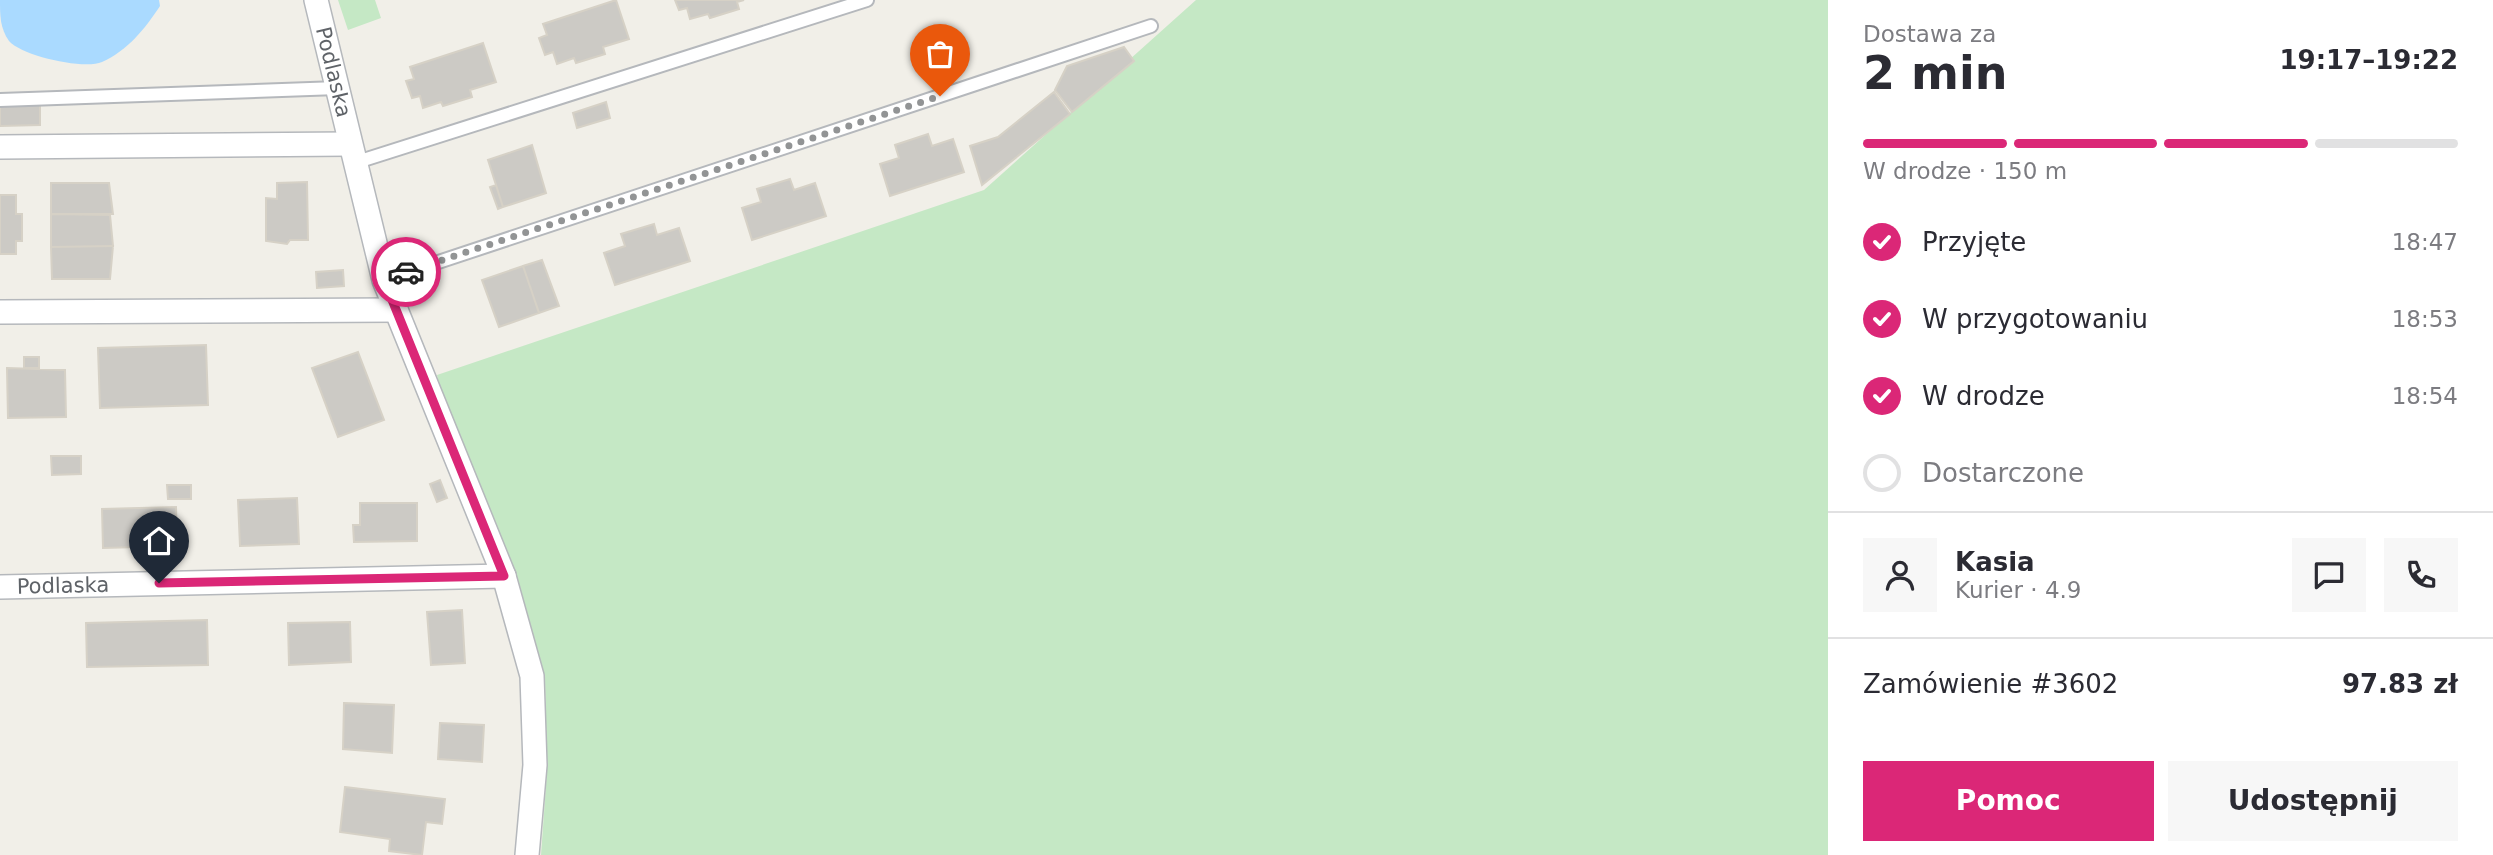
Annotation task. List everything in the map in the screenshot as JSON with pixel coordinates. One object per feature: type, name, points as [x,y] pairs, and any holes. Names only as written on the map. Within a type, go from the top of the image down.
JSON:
[{"type":"street","name":"Podlaska","points":[[316,0],[384,280],[504,576],[532,676],[535,765],[527,855]]},
{"type":"street","name":"Podlaska","points":[[0,147],[352,153]]},
{"type":"street","points":[[0,312],[396,310]]},
{"type":"street","name":"Podlaska","points":[[0,587],[504,576]]},
{"type":"lane","points":[[352,153],[867,0]]},
{"type":"lane","points":[[384,280],[1151,26]]},
{"type":"lane","points":[[0,100],[338,88]]},
{"type":"green space","points":[[338,0],[375,0],[381,18],[348,30]]},
{"type":"green space","points":[[1196,0],[1828,0],[1828,855],[541,855],[547,771],[545,678],[486,506],[442,401],[437,375],[984,190]]},
{"type":"water","points":[[0,0],[159,0],[160,6],[120,52],[102,62],[82,64],[54,60],[16,47],[4,31],[0,17]]},
{"type":"building","points":[[616,0],[629,39],[603,47],[605,54],[576,63],[574,58],[557,64],[553,52],[545,55],[539,38],[547,35],[543,24]]},
{"type":"building","points":[[675,0],[744,0],[737,2],[739,9],[710,18],[708,14],[690,19],[687,8],[679,10]]},
{"type":"building","points":[[483,43],[496,82],[470,90],[472,97],[443,106],[441,102],[423,108],[420,96],[412,98],[406,81],[414,79],[410,67]]},
{"type":"building","points":[[1124,47],[1134,61],[1072,112],[1055,90],[1067,66]]},
{"type":"building","points":[[1054,92],[1070,114],[982,185],[970,146],[998,137]]},
{"type":"building","points":[[606,102],[610,118],[577,128],[573,113]]},
{"type":"building","points":[[0,103],[40,103],[40,125],[0,126]]},
{"type":"building","points":[[928,134],[932,146],[953,139],[964,172],[890,196],[880,164],[899,158],[895,145]]},
{"type":"building","points":[[532,145],[546,193],[503,207],[488,160]]},
{"type":"building","points":[[790,179],[794,190],[815,183],[826,216],[752,240],[742,208],[761,202],[757,189]]},
{"type":"building","points":[[307,182],[308,240],[290,240],[287,244],[266,241],[266,198],[277,199],[277,183]]},
{"type":"building","points":[[51,183],[109,183],[113,214],[51,214]]},
{"type":"building","points":[[496,185],[503,207],[498,209],[490,187]]},
{"type":"building","points":[[0,195],[16,195],[16,214],[22,214],[22,241],[16,241],[16,254],[0,254]]},
{"type":"building","points":[[51,214],[110,215],[113,246],[51,247]]},
{"type":"building","points":[[654,224],[657,235],[679,228],[690,261],[615,285],[604,253],[625,246],[621,234]]},
{"type":"building","points":[[113,246],[110,279],[52,279],[51,247]]},
{"type":"building","points":[[542,260],[559,306],[539,313],[523,266]]},
{"type":"building","points":[[523,266],[539,313],[499,327],[482,280]]},
{"type":"building","points":[[343,270],[344,286],[317,288],[316,272]]},
{"type":"building","points":[[206,345],[208,405],[100,408],[98,348]]},
{"type":"building","points":[[358,352],[384,420],[338,437],[312,368]]},
{"type":"building","points":[[24,357],[39,357],[39,368],[24,368]]},
{"type":"building","points":[[7,368],[65,370],[66,417],[8,418]]},
{"type":"building","points":[[51,456],[81,456],[81,474],[52,475]]},
{"type":"building","points":[[440,480],[447,498],[437,502],[430,484]]},
{"type":"building","points":[[167,485],[191,485],[191,499],[168,499]]},
{"type":"building","points":[[297,498],[299,544],[240,546],[238,500]]},
{"type":"building","points":[[360,503],[417,503],[417,541],[354,542],[353,525],[360,525]]},
{"type":"building","points":[[176,507],[177,546],[103,548],[102,509]]},
{"type":"building","points":[[462,610],[465,663],[431,665],[427,612]]},
{"type":"building","points":[[207,620],[208,665],[87,667],[86,623]]},
{"type":"building","points":[[350,622],[351,662],[289,665],[288,623]]},
{"type":"building","points":[[344,703],[394,705],[392,753],[343,749]]},
{"type":"building","points":[[440,723],[484,725],[482,762],[438,759]]},
{"type":"building","points":[[345,787],[445,799],[442,824],[426,822],[422,855],[389,851],[390,839],[340,832]]},
{"type":"way so far","points":[[406,272],[940,96]]},
{"type":"route","points":[[159,583],[504,576],[384,280],[406,272]]}]
